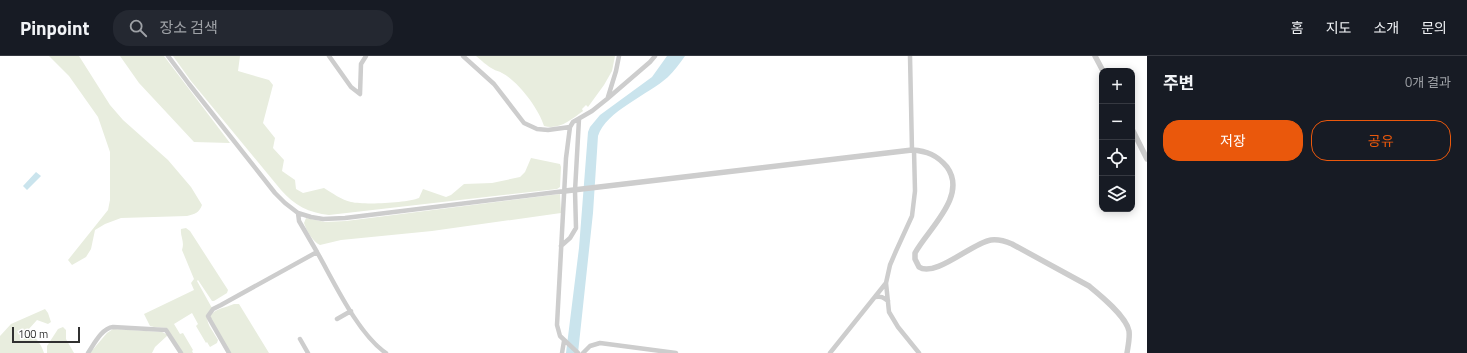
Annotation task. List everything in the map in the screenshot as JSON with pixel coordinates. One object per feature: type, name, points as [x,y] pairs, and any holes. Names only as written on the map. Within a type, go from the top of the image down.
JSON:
[{"type":"street","points":[[168,56],[276,193],[298,213],[323,219],[345,218],[913,150],[925,151],[939,158],[948,169],[951,175],[953,188],[951,201],[915,253],[914,259],[919,267],[926,270],[935,268],[972,248],[991,240],[1001,240],[1012,244],[1089,286],[1098,293],[1128,326],[1129,332],[1127,353]]},
{"type":"street","points":[[329,56],[351,87],[360,94],[361,64],[366,56]]},
{"type":"street","points":[[463,56],[494,84],[524,123],[537,129],[548,130],[570,127]]},
{"type":"street","points":[[607,99],[616,72],[619,56]]},
{"type":"street","points":[[578,353],[560,336],[557,325],[566,158],[570,127],[573,122],[607,99],[656,56]]},
{"type":"street","points":[[910,56],[915,191],[913,212],[890,265],[886,283],[889,312],[892,318],[920,353]]},
{"type":"street","points":[[1095,56],[1101,68]]},
{"type":"street","points":[[561,246],[570,238],[576,228],[575,191],[577,128],[579,119]]},
{"type":"street","points":[[1135,135],[1147,159]]},
{"type":"street","points":[[298,213],[299,221],[351,311],[369,338],[386,353]]},
{"type":"street","points":[[229,353],[208,316],[210,312],[317,252]]},
{"type":"street","points":[[830,353],[886,283]]},
{"type":"street","points":[[874,297],[883,297],[888,301]]},
{"type":"street","points":[[337,319],[351,311]]},
{"type":"street","points":[[88,353],[104,331],[109,327],[166,330],[181,353]]},
{"type":"street","points":[[300,339],[308,353]]},
{"type":"street","points":[[562,353],[565,342]]},
{"type":"street","points":[[583,353],[593,344],[600,343],[676,353]]},
{"type":"shaded area","points":[[49,56],[79,56],[110,105],[123,120],[168,160],[191,187],[202,205],[198,211],[187,216],[121,218],[105,224],[95,230],[91,249],[86,257],[72,265],[68,260],[108,210],[110,200],[110,152],[98,117],[69,76]]},
{"type":"shaded area","points":[[120,56],[164,56],[230,143],[194,142],[139,83]]},
{"type":"shaded area","points":[[173,56],[240,56],[238,71],[269,80],[273,85],[263,123],[275,138],[273,148],[284,160],[282,171],[295,180],[296,189],[303,193],[324,188],[348,201],[357,203],[386,203],[413,200],[419,198],[423,189],[446,197],[451,195],[464,184],[492,183],[520,177],[525,172],[531,158],[560,164],[560,187],[557,189],[329,215],[308,210],[291,200],[281,190],[191,81]]},
{"type":"shaded area","points":[[476,56],[615,56],[612,71],[588,107],[586,105],[582,109],[583,111],[565,123],[555,127],[549,127],[544,126],[533,104],[515,82],[502,73],[494,70]]},
{"type":"shaded area","points":[[560,194],[561,213],[432,231],[341,240],[320,245],[310,236],[304,223],[306,218],[325,222],[346,221]]},
{"type":"shaded area","points":[[186,228],[190,231],[228,290],[227,293],[212,301],[198,280],[197,281],[212,308],[207,316],[207,320],[218,340],[217,343],[210,347],[207,342],[206,343],[196,326],[198,324],[192,313],[174,324],[180,334],[183,333],[193,350],[193,353],[182,353],[167,328],[150,326],[144,314],[194,290],[191,283],[194,279],[182,250],[183,244],[181,229]]},
{"type":"shaded area","points":[[234,304],[239,304],[269,353],[230,353],[210,316],[218,310]]},
{"type":"shaded area","points":[[45,309],[51,322],[48,324],[37,320],[28,330],[39,343],[44,353],[0,353],[0,336],[11,324]]},
{"type":"shaded area","points":[[63,327],[66,330],[66,339],[74,353],[47,353],[47,346],[58,329]]},
{"type":"shaded area","points":[[113,329],[162,332],[168,335],[155,347],[152,353],[90,353],[107,333]]},
{"type":"water","points":[[667,56],[685,56],[677,67],[660,84],[618,111],[602,127],[598,136],[593,213],[578,353],[566,353],[579,248],[588,132],[590,127],[600,115],[652,77]]},
{"type":"water","points":[[36,172],[41,176],[27,190],[23,186]]}]
